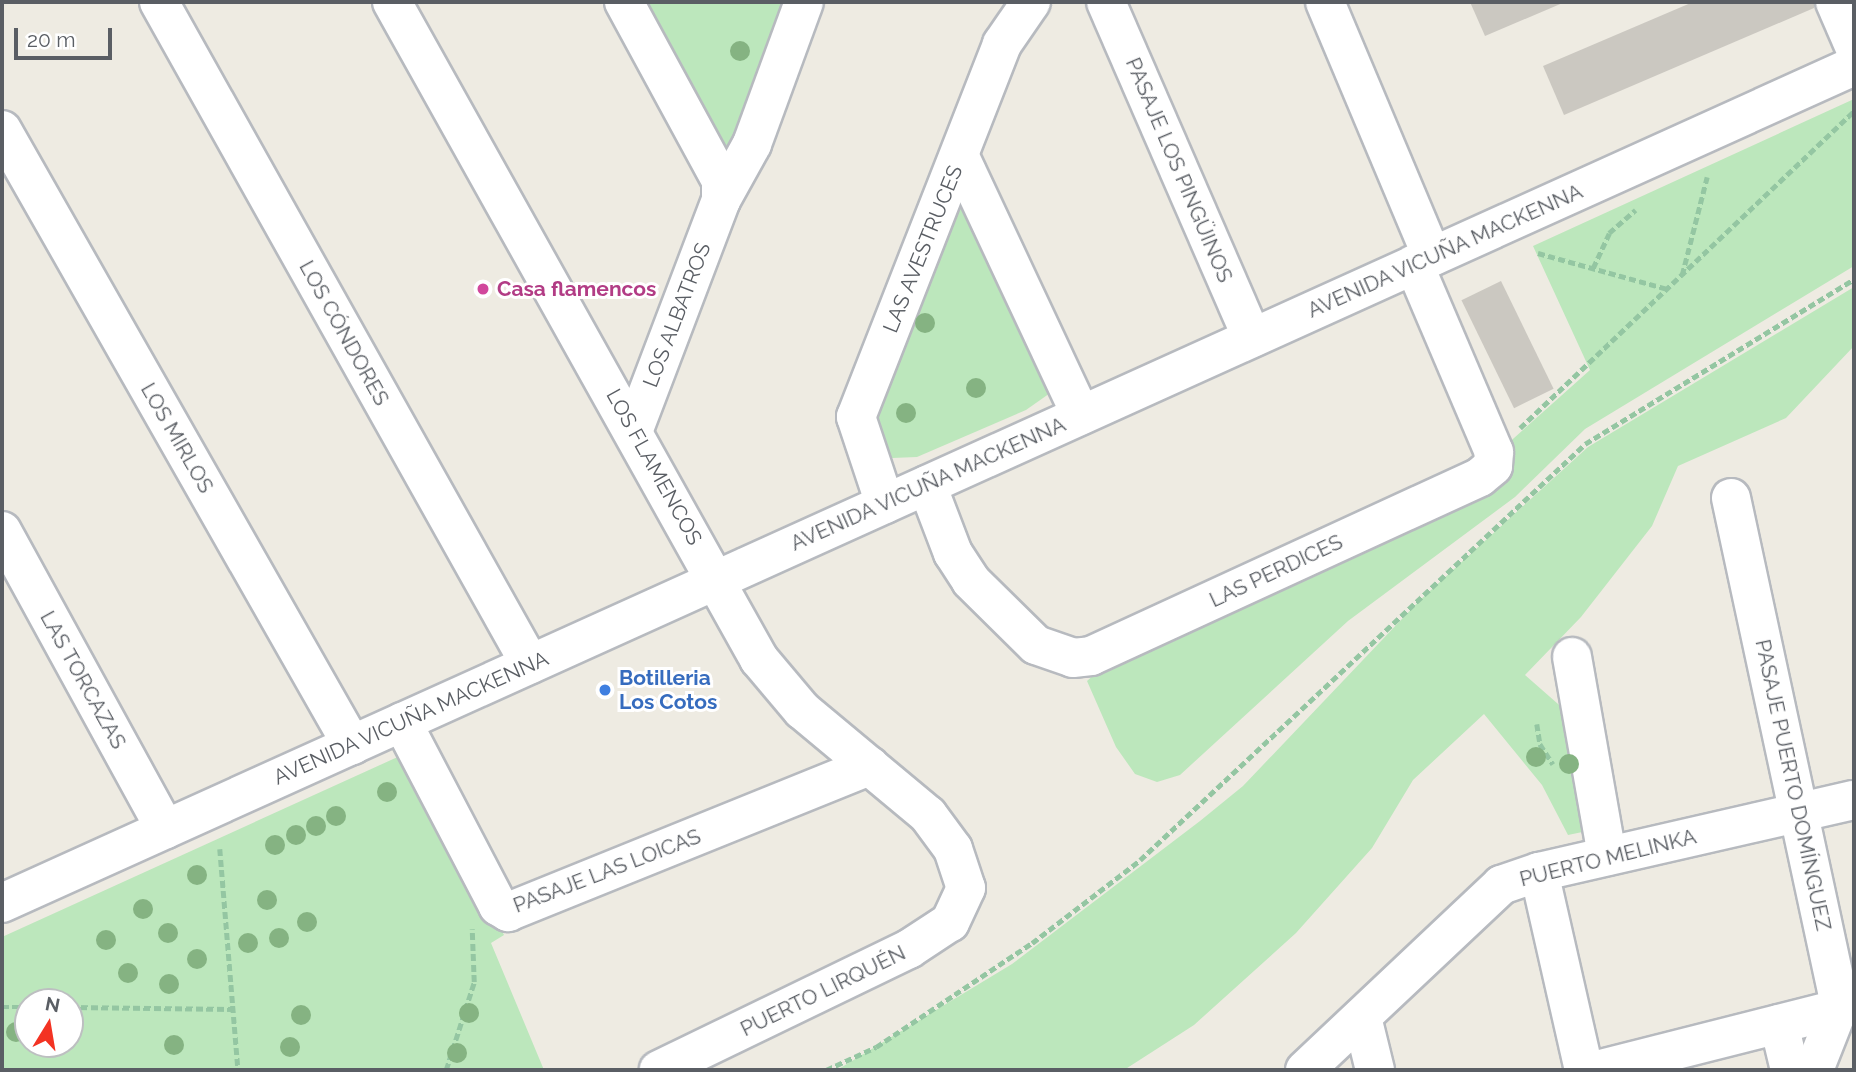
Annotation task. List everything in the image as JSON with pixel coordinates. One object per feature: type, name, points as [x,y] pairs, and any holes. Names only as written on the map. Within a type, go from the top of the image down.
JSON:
[{"type":"street","name":"LOS CÓNDORES","points":[[159,2],[530,664]]},
{"type":"street","name":"LOS FLAMENCOS","points":[[392,2],[634,429],[716,580],[779,685],[941,831],[966,888]]},
{"type":"street","points":[[624,2],[721,181],[721,200]]},
{"type":"street","name":"LOS ALBATROS","points":[[634,429],[721,200],[752,144],[804,2]]},
{"type":"street","name":"LAS AVESTRUCES","points":[[885,504],[856,417],[1010,26],[1031,2]]},
{"type":"street","name":"PASAJE LOS PINGÜINOS","points":[[1106,2],[1252,338]]},
{"type":"street","points":[[1325,2],[1494,452]]},
{"type":"street","points":[[1835,2],[1854,46]]},
{"type":"street","name":"AVENIDA VICUÑA MACKENNA","points":[[2,903],[1854,65]]},
{"type":"street","name":"LOS MIRLOS","points":[[2,130],[352,745]]},
{"type":"street","points":[[960,157],[1081,415]]},
{"type":"street","name":"LAS PERDICES","points":[[927,485],[962,570],[1037,645],[1073,658],[1091,656],[1480,477],[1493,466],[1494,452]]},
{"type":"street","name":"PASAJE PUERTO DOMÍNGUEZ","points":[[1731,498],[1800,813],[1838,1009]]},
{"type":"street","name":"LAS TORCAZAS","points":[[2,531],[165,829]]},
{"type":"street","points":[[1572,656],[1607,856]]},
{"type":"street","name":"PASAJE LAS LOICAS","points":[[402,722],[498,906],[508,912],[870,766]]},
{"type":"street","name":"PUERTO MELINKA","points":[[1305,1070],[1474,907],[1501,885],[1539,872],[1854,800]]},
{"type":"street","points":[[1539,872],[1584,1070]]},
{"type":"street","name":"PUERTO LIRQUÉN","points":[[659,1070],[909,949],[950,922],[966,888]]},
{"type":"street","points":[[1597,1070],[1838,1009]]},
{"type":"street","points":[[1814,1070],[1838,1009]]},
{"type":"street","points":[[1362,1017],[1376,1070]]},
{"type":"street","points":[[1779,1024],[1790,1070]]},
{"type":"path","points":[[1494,452],[1854,111]]},
{"type":"path","points":[[1682,276],[1707,177]]},
{"type":"path","points":[[1593,268],[1609,233],[1635,210]]},
{"type":"path","points":[[1538,253],[1668,289]]},
{"type":"path","points":[[826,1070],[876,1047],[1010,958],[1140,860],[1585,444],[1854,278]]},
{"type":"path","points":[[220,849],[238,1070]]},
{"type":"path","points":[[446,1070],[474,982],[470,916]]},
{"type":"path","points":[[84,1007],[233,1009]]},
{"type":"green space","points":[[641,2],[790,2],[729,153],[721,150]]},
{"type":"green space","points":[[1854,99],[1854,266],[1585,429],[1515,497],[1348,621],[1180,775],[1157,782],[1135,774],[1116,747],[1087,681],[1112,659],[1504,447],[1590,370],[1533,246]]},
{"type":"green space","points":[[961,189],[1053,391],[1026,410],[917,457],[892,458],[880,452],[872,421]]},
{"type":"green space","points":[[1854,287],[1854,346],[1786,418],[1678,466],[1652,526],[1581,617],[1525,675],[1574,718],[1592,830],[1568,835],[1542,785],[1484,714],[1413,780],[1372,848],[1296,933],[1194,1025],[1124,1070],[837,1070],[1012,964],[1243,786],[1420,600],[1588,447]]},
{"type":"green space","points":[[413,750],[504,935],[491,943],[544,1070],[2,1070],[2,937]]},
{"type":"building","points":[[1470,2],[1565,2],[1485,36]]},
{"type":"building","points":[[1693,2],[1814,2],[1814,8],[1564,115],[1543,66]]},
{"type":"building","points":[[1501,281],[1554,389],[1514,408],[1461,300]]},
{"type":"place","name":"Casa flamencos","points":[[483,289]]},
{"type":"place","name":"Botilleria Los Cotos","points":[[605,690]]}]
